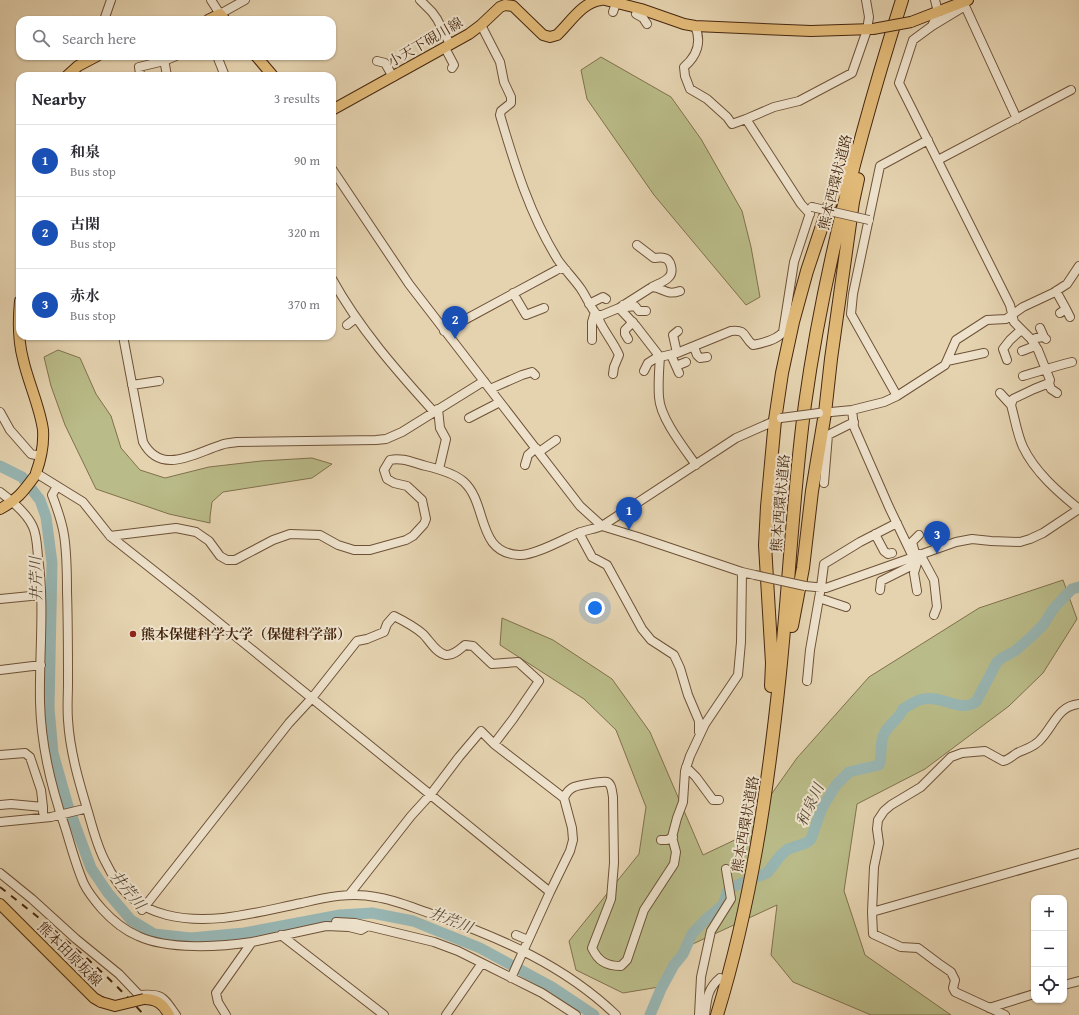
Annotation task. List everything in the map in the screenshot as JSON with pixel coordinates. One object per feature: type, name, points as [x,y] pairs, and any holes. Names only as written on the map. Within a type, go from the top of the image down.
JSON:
[{"type":"highway","name":"熊本西環状道路","points":[[717,1015],[740,930],[766,791],[780,673],[805,405],[818,322],[836,237],[854,164],[902,0]]},
{"type":"highway","points":[[780,673],[788,648],[803,568],[822,413],[831,360],[853,202],[877,85]]},
{"type":"highway","points":[[766,791],[772,663],[765,545],[767,507],[782,373],[807,271],[825,217],[860,129],[868,116]]},
{"type":"main road","name":"小天下硯川線","points":[[336,108],[469,34],[500,7],[505,5],[512,6],[543,35],[550,37],[557,35],[587,5],[601,0]]},
{"type":"main road","points":[[605,0],[615,8],[636,14],[695,26],[784,31],[870,29],[911,22],[965,2]]},
{"type":"main road","points":[[71,72],[89,60]]},
{"type":"main road","points":[[259,60],[270,72]]},
{"type":"main road","points":[[0,509],[14,501],[24,491],[34,477],[41,456],[42,429],[22,358],[19,340]]},
{"type":"main road","name":"熊本田原坂線","points":[[0,904],[94,998],[101,1002],[115,1006],[144,999],[156,1000],[162,1004],[169,1015]]},
{"type":"street","points":[[105,16],[111,0]]},
{"type":"street","points":[[212,0],[221,16]]},
{"type":"street","points":[[223,16],[245,0]]},
{"type":"street","points":[[420,0],[437,19],[454,65],[452,68]]},
{"type":"street","points":[[695,26],[699,40],[693,60],[684,67],[685,76],[690,89],[707,99],[727,117],[732,124],[774,107],[799,101],[852,73],[870,29],[866,0]]},
{"type":"street","points":[[932,26],[938,12],[935,0]]},
{"type":"street","points":[[1017,119],[965,2],[913,40],[899,83],[1010,305],[1014,322],[1033,343],[1050,380],[1049,383],[1051,389],[1057,393]]},
{"type":"street","points":[[636,14],[643,18],[647,24]]},
{"type":"street","points":[[481,25],[500,62],[504,82],[511,97],[511,103],[501,111],[500,115],[517,172],[537,222],[559,261],[582,290],[589,304],[614,343],[619,354],[613,374]]},
{"type":"street","points":[[140,72],[140,67],[164,60],[166,72]]},
{"type":"street","points":[[219,60],[223,72]]},
{"type":"street","points":[[377,61],[385,63],[393,77]]},
{"type":"street","points":[[938,160],[1071,90]]},
{"type":"street","points":[[746,119],[801,204],[811,210],[869,220]]},
{"type":"street","points":[[896,396],[851,314],[853,294],[880,166],[928,140]]},
{"type":"street","points":[[336,175],[409,284],[580,506],[602,526],[742,572],[805,586],[826,588],[956,542],[972,539],[1014,542],[1030,539],[1043,533],[1079,509],[1040,472],[1030,460],[1023,446],[1011,405],[1000,393]]},
{"type":"street","points":[[644,371],[648,363],[659,356],[674,354],[731,331],[739,330],[745,333],[753,345],[781,335],[783,332],[794,262],[811,210]]},
{"type":"street","points":[[596,314],[602,315],[621,307],[669,278],[672,268],[668,260],[664,258],[654,258],[637,245]]},
{"type":"street","points":[[110,536],[176,528],[196,532],[209,541],[220,556],[227,560],[235,560],[274,540],[290,534],[320,535],[338,545],[354,550],[370,550],[406,540],[413,536],[424,524],[426,519],[422,500],[407,486],[394,483],[387,479],[384,470],[390,460],[398,458],[439,469],[454,475],[465,483],[476,498],[484,528],[494,545],[506,553],[520,556],[579,533],[602,526],[736,438],[778,419],[852,410],[884,402],[896,396],[945,365],[956,340],[987,320],[1006,319],[1023,307],[1056,291],[1067,284],[1079,266]]},
{"type":"street","points":[[444,331],[560,268],[566,270]]},
{"type":"street","points":[[652,287],[668,293],[680,291]]},
{"type":"street","points":[[336,288],[350,318],[403,377],[436,410],[440,428],[446,439],[439,469]]},
{"type":"street","points":[[1056,291],[1063,311],[1070,317]]},
{"type":"street","points":[[513,293],[526,316],[544,308]]},
{"type":"street","points":[[589,304],[603,297],[606,299]]},
{"type":"street","points":[[621,307],[635,306],[640,311],[646,311]]},
{"type":"street","points":[[621,307],[659,356],[659,398],[662,410],[674,433],[696,465]]},
{"type":"street","points":[[592,340],[592,322],[596,314]]},
{"type":"street","points":[[628,338],[625,334],[625,330],[633,322]]},
{"type":"street","points":[[1022,351],[1033,343],[1036,338],[1045,338],[1040,328]]},
{"type":"street","points":[[1007,360],[1004,348],[1021,330]]},
{"type":"street","points":[[678,331],[673,334],[674,354],[678,370],[686,362]]},
{"type":"street","points":[[124,340],[143,442],[147,450],[154,455],[168,460],[178,460],[223,444],[237,442],[386,439],[402,432],[484,381]]},
{"type":"street","points":[[694,347],[700,358],[707,357]]},
{"type":"street","points":[[946,361],[984,353]]},
{"type":"street","points":[[1023,376],[1072,362]]},
{"type":"street","points":[[490,389],[522,374],[532,372],[535,375]]},
{"type":"street","points":[[132,385],[159,381]]},
{"type":"street","points":[[1011,405],[1014,399],[1049,383]]},
{"type":"street","points":[[468,418],[500,402]]},
{"type":"street","points":[[852,410],[854,427],[897,523],[917,557],[934,580],[937,607],[934,615]]},
{"type":"street","points":[[0,412],[10,430],[32,454],[41,456]]},
{"type":"street","points":[[826,480],[828,435],[854,422]]},
{"type":"street","points":[[524,465],[528,455],[556,440]]},
{"type":"street","points":[[34,477],[57,486],[83,502],[110,536],[431,794],[550,892]]},
{"type":"street","points":[[57,486],[52,495],[58,511],[64,536],[67,566],[68,719],[72,755],[99,847],[119,886],[132,899],[143,909],[184,919],[204,919],[236,917],[327,897],[349,895],[377,897],[480,931],[569,977],[616,1015]]},
{"type":"street","points":[[0,492],[14,501],[26,515],[33,527],[40,569],[40,703],[42,734],[46,761],[62,815],[87,889],[93,899],[109,916],[126,930],[139,937],[180,946],[206,947],[252,942],[326,926],[349,927],[361,930],[368,926]]},
{"type":"street","points":[[807,681],[810,650],[824,564],[897,523]]},
{"type":"street","points":[[579,533],[592,557],[607,565],[642,629],[651,640],[674,655],[680,668],[688,695],[699,720],[700,735]]},
{"type":"street","points":[[875,534],[884,551],[888,554],[892,553]]},
{"type":"street","points":[[917,591],[914,573],[917,557],[912,542],[919,535]]},
{"type":"street","points":[[880,590],[881,581],[917,557]]},
{"type":"street","points":[[512,977],[570,851],[573,840],[572,828],[564,798],[566,792],[574,787],[600,782],[607,782],[612,789],[614,863],[611,899],[592,948],[600,961],[613,966],[621,966],[627,960],[644,910],[674,864],[676,852],[673,837],[677,818],[683,802],[686,768],[690,756],[705,724],[738,675],[742,642],[742,572]]},
{"type":"street","points":[[0,599],[41,595]]},
{"type":"street","points":[[819,598],[846,607]]},
{"type":"street","points":[[143,909],[289,723],[312,698],[357,641],[367,639],[384,632],[387,624],[394,616],[423,634],[439,652],[447,655],[453,654],[465,645],[473,646],[492,664],[518,662],[539,681],[494,744]]},
{"type":"street","points":[[0,670],[41,665]]},
{"type":"street","points":[[1005,1015],[955,992],[955,980],[951,972],[918,948],[901,948],[873,934],[872,912],[874,867],[879,842],[877,829],[878,820],[884,811],[891,805],[921,787],[951,757],[962,753],[984,750],[1003,761],[1009,760],[1017,753],[1027,750],[1041,740],[1065,708],[1071,705],[1079,704]]},
{"type":"street","points":[[349,895],[411,816],[431,794],[481,731],[494,744],[564,798]]},
{"type":"street","points":[[0,755],[25,753],[30,757],[41,790],[44,818]]},
{"type":"street","points":[[686,768],[696,777],[713,800],[719,800]]},
{"type":"street","points":[[0,805],[11,804],[43,807]]},
{"type":"street","points":[[0,822],[44,818],[83,809]]},
{"type":"street","points":[[661,840],[667,840],[673,837]]},
{"type":"street","points":[[872,912],[1079,853]]},
{"type":"street","points":[[699,1015],[701,978],[711,931],[731,899],[726,869]]},
{"type":"street","points":[[0,873],[119,974],[139,995],[154,994],[164,998],[176,1015]]},
{"type":"street","points":[[336,922],[355,923],[368,926],[434,942],[458,951],[542,993],[576,1015]]},
{"type":"street","points":[[516,935],[528,940]]},
{"type":"street","points":[[278,936],[376,1015]]},
{"type":"street","points":[[278,936],[384,1015]]},
{"type":"street","points":[[226,1015],[218,1002],[216,993],[252,942]]},
{"type":"street","points":[[446,1015],[482,963]]},
{"type":"street","points":[[705,1015],[710,990],[714,983],[720,978]]},
{"type":"street","points":[[1067,984],[1079,980]]},
{"type":"street","points":[[989,1008],[1031,995]]},
{"type":"green space","points":[[601,57],[671,97],[701,139],[742,211],[751,247],[760,297],[746,305],[654,195],[587,99],[581,70]]},
{"type":"green space","points":[[58,350],[80,358],[96,394],[111,416],[121,448],[140,470],[165,478],[209,467],[261,461],[312,458],[332,464],[312,478],[223,492],[212,502],[210,523],[169,514],[96,489],[65,425],[51,386],[44,357]]},
{"type":"green space","points":[[1063,580],[1077,619],[1043,673],[1009,706],[925,769],[857,804],[844,891],[865,955],[951,1015],[871,1015],[793,982],[771,955],[777,905],[682,949],[659,987],[623,993],[576,970],[569,941],[639,854],[646,807],[616,730],[584,699],[500,645],[502,618],[553,640],[612,679],[650,732],[703,855],[741,837],[797,758],[869,677],[979,608]]},
{"type":"waterway","name":"井芹川","points":[[0,466],[22,477],[40,500],[46,517],[52,563],[49,708],[53,753],[68,806],[91,868],[108,893],[131,920],[154,934],[191,938],[244,933],[340,915],[372,913],[413,921],[480,948],[552,987],[594,1015]]},
{"type":"waterway","name":"和泉川","points":[[650,1015],[661,989],[674,965],[683,954],[692,934],[706,919],[723,905],[727,892],[732,887],[767,873],[781,855],[788,849],[806,843],[811,839],[822,808],[836,785],[849,772],[879,765],[884,734],[903,709],[921,700],[931,698],[963,706],[976,702],[997,662],[1015,651],[1032,636],[1043,625],[1054,608],[1072,589],[1079,587]]},
{"type":"railway","points":[[0,887],[57,932],[111,980],[144,1015]]},
{"type":"place","name":"古閑","points":[[455,339]]},
{"type":"place","name":"和泉","points":[[629,530]]},
{"type":"place","name":"赤水","points":[[937,554]]},
{"type":"place","name":"熊本保健科学大学（保健科学部）","points":[[133,634]]}]
